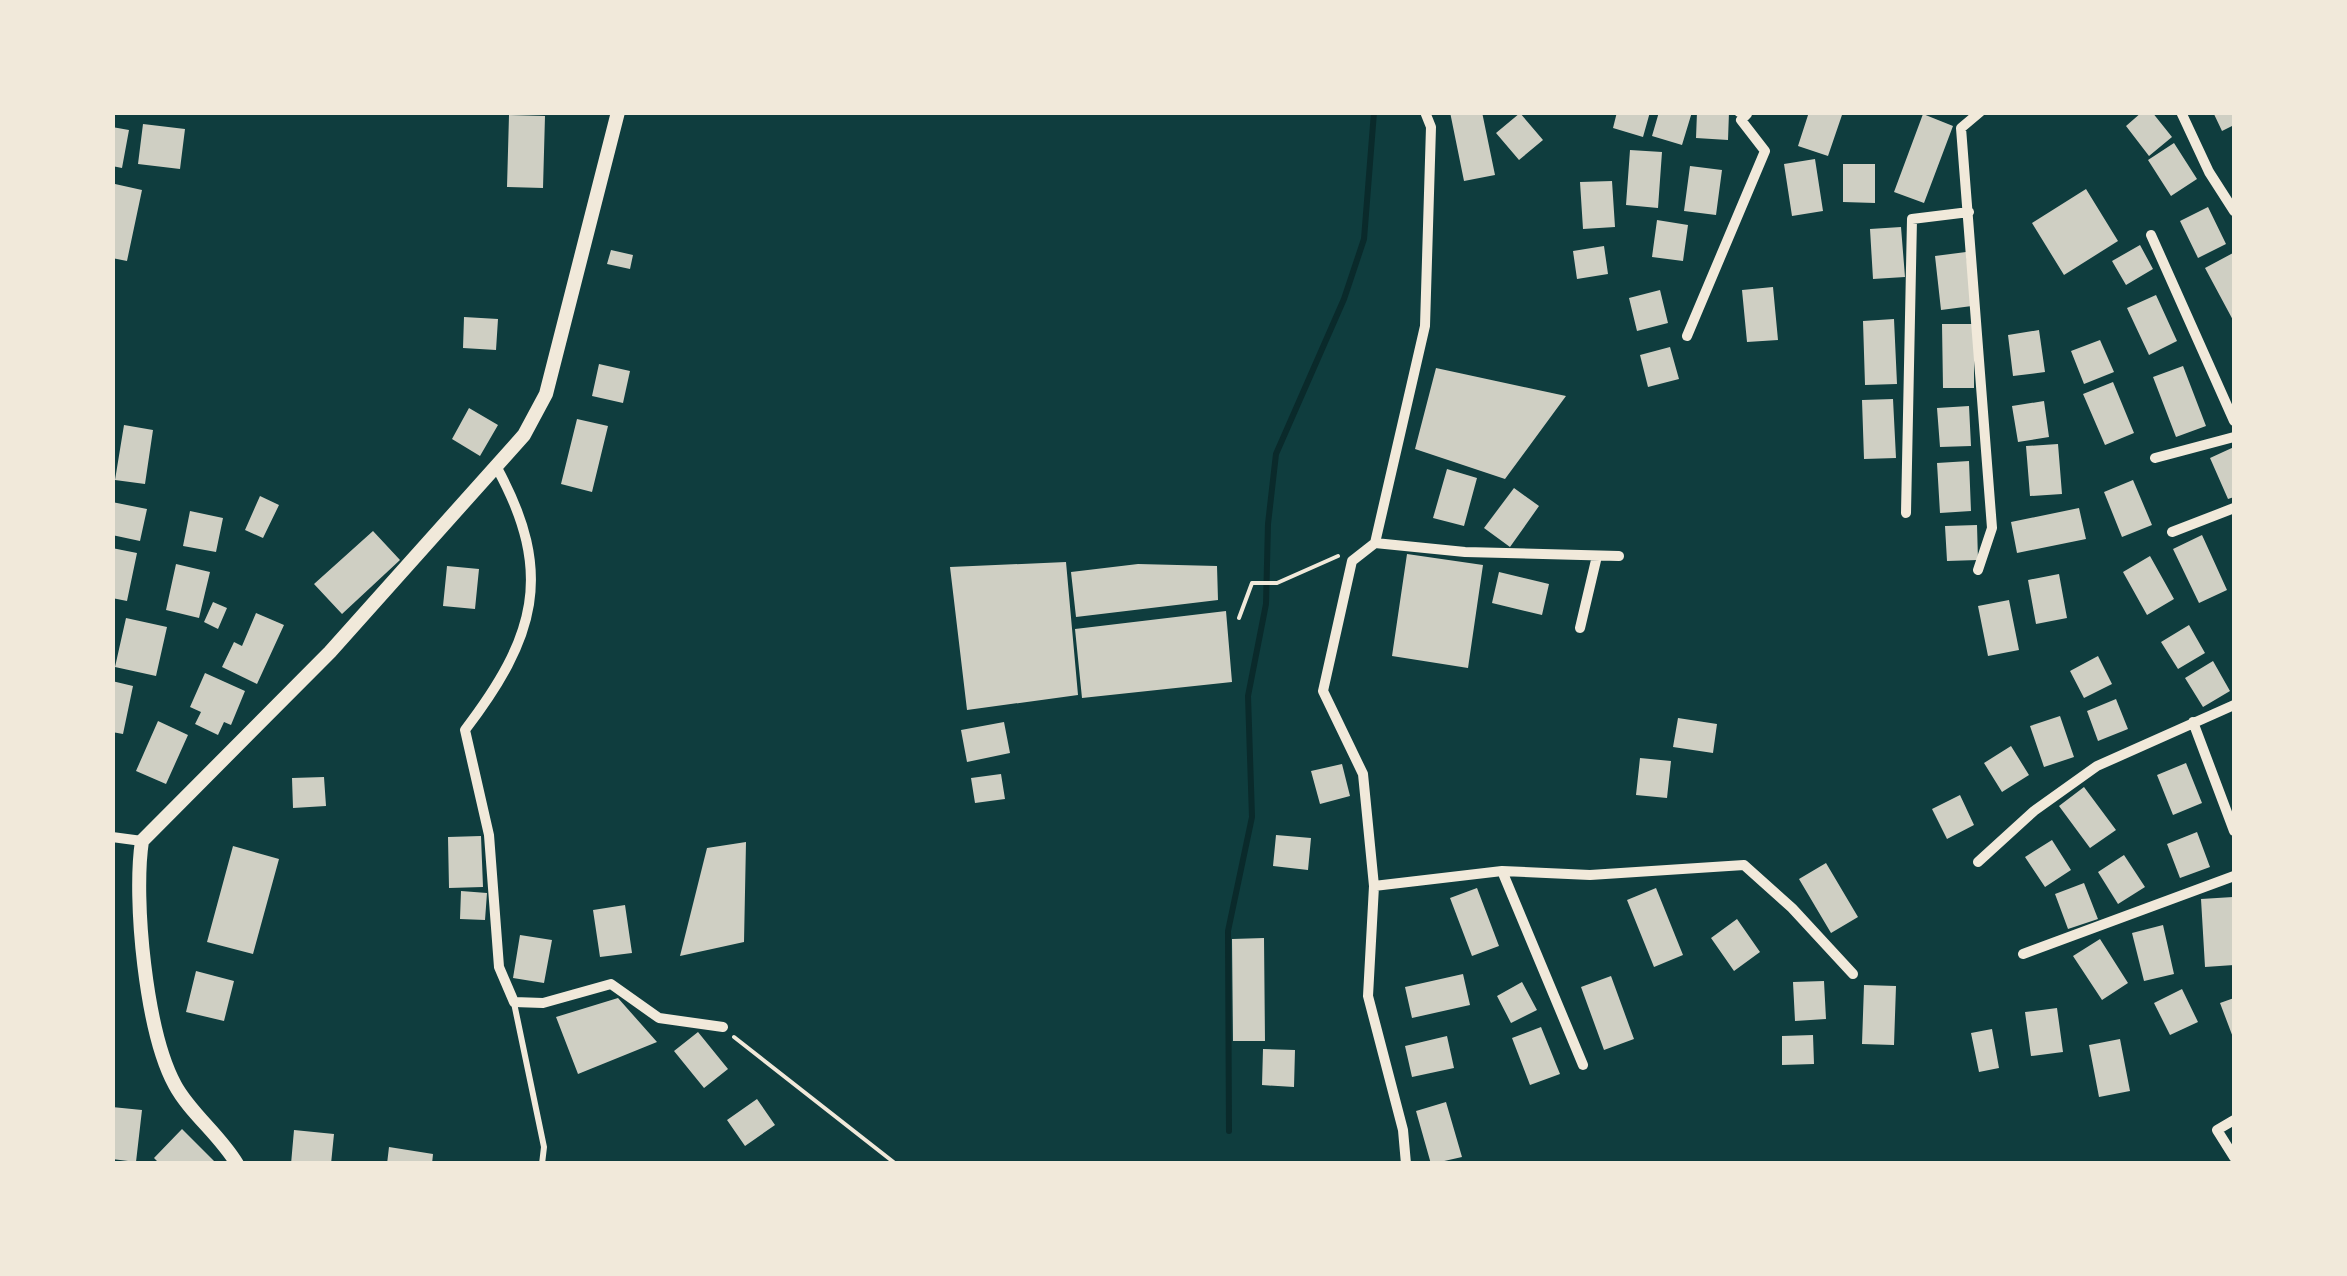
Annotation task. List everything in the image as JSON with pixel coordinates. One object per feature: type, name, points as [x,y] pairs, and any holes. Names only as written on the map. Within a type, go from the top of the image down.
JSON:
[{"type":"street","points":[[237,1164],[175,1086],[160,1048],[136,882],[142,841],[330,652],[524,435],[546,394],[618,112]]},
{"type":"street","points":[[1376,544],[1425,326],[1431,127],[1425,112]]},
{"type":"street","points":[[1978,570],[1992,528],[1961,128],[1980,112]]},
{"type":"street","points":[[2181,112],[2209,172],[2234,211]]},
{"type":"street","points":[[1688,336],[1765,151],[1740,116]]},
{"type":"street","points":[[1906,514],[1912,218],[1969,212]]},
{"type":"street","points":[[2151,235],[2234,421]]},
{"type":"street","points":[[2155,458],[2234,437]]},
{"type":"street","points":[[496,468],[527,531],[532,586],[528,619],[501,684],[465,730],[489,835],[499,967],[514,1002],[543,1002],[611,984],[659,1018],[723,1028]]},
{"type":"street","points":[[2172,532],[2234,508]]},
{"type":"street","points":[[1406,1164],[1402,1130],[1368,996],[1374,886],[1363,774],[1322,691],[1352,561],[1376,544],[1465,552],[1619,556]]},
{"type":"street","points":[[1580,628],[1597,556]]},
{"type":"street","points":[[1978,862],[2034,810],[2097,766],[2234,705]]},
{"type":"street","points":[[2193,722],[2234,832]]},
{"type":"street","points":[[112,837],[142,841]]},
{"type":"street","points":[[1374,886],[1502,871],[1590,875],[1744,865],[1792,908],[1854,974]]},
{"type":"street","points":[[1502,871],[1583,1065]]},
{"type":"street","points":[[2023,954],[2234,876]]},
{"type":"street","points":[[2234,1120],[2217,1130],[2234,1157]]},
{"type":"lane","points":[[514,1002],[544,1147],[542,1164]]},
{"type":"path","points":[[1239,618],[1252,583],[1277,583],[1326,558],[1362,554]]},
{"type":"path","points":[[723,1028],[896,1164]]},
{"type":"building","points":[[1450,112],[1482,112],[1495,175],[1464,181]]},
{"type":"building","points":[[1617,112],[1650,112],[1643,137],[1613,128]]},
{"type":"building","points":[[1659,112],[1692,112],[1682,145],[1652,136]]},
{"type":"building","points":[[1697,112],[1729,112],[1728,140],[1696,138]]},
{"type":"building","points":[[1809,112],[1843,112],[1828,156],[1798,146]]},
{"type":"building","points":[[2142,112],[2152,112],[2172,137],[2149,156],[2126,126]]},
{"type":"building","points":[[2213,112],[2234,112],[2234,125],[2222,131]]},
{"type":"building","points":[[1520,113],[1543,140],[1519,160],[1496,133]]},
{"type":"building","points":[[1923,114],[1953,126],[1924,203],[1894,192]]},
{"type":"building","points":[[509,115],[545,116],[543,188],[507,187]]},
{"type":"building","points":[[143,124],[185,129],[180,169],[138,164]]},
{"type":"building","points":[[112,127],[129,130],[122,168],[112,166]]},
{"type":"building","points":[[2174,143],[2197,179],[2171,196],[2148,160]]},
{"type":"building","points":[[1630,150],[1662,152],[1658,208],[1626,205]]},
{"type":"building","points":[[1815,159],[1823,211],[1792,216],[1784,164]]},
{"type":"building","points":[[1843,164],[1875,164],[1875,203],[1843,202]]},
{"type":"building","points":[[1690,166],[1722,170],[1716,215],[1684,211]]},
{"type":"building","points":[[1612,181],[1615,227],[1583,229],[1580,182]]},
{"type":"building","points":[[115,184],[142,190],[127,261],[112,258]]},
{"type":"building","points":[[2086,189],[2118,241],[2064,275],[2032,223]]},
{"type":"building","points":[[2208,207],[2226,244],[2198,258],[2180,221]]},
{"type":"building","points":[[1657,220],[1688,225],[1683,261],[1652,257]]},
{"type":"building","points":[[1901,227],[1905,277],[1873,279],[1870,229]]},
{"type":"building","points":[[2140,245],[2153,269],[2126,285],[2112,261]]},
{"type":"building","points":[[1604,246],[1608,274],[1577,279],[1573,251]]},
{"type":"building","points":[[611,250],[633,255],[630,269],[607,264]]},
{"type":"building","points":[[1966,252],[1972,306],[1941,310],[1935,256]]},
{"type":"building","points":[[2233,253],[2234,257],[2234,322],[2205,268]]},
{"type":"building","points":[[1773,287],[1778,340],[1747,342],[1742,290]]},
{"type":"building","points":[[1660,290],[1668,323],[1637,331],[1629,298]]},
{"type":"building","points":[[2156,295],[2177,341],[2149,355],[2127,308]]},
{"type":"building","points":[[464,317],[498,319],[496,350],[463,348]]},
{"type":"building","points":[[1894,319],[1897,384],[1865,385],[1863,321]]},
{"type":"building","points":[[1942,324],[1974,324],[1974,388],[1943,388]]},
{"type":"building","points":[[2039,330],[2045,372],[2013,376],[2008,335]]},
{"type":"building","points":[[2100,340],[2114,372],[2084,384],[2071,351]]},
{"type":"building","points":[[1670,347],[1679,379],[1648,387],[1640,355]]},
{"type":"building","points":[[599,364],[630,371],[623,403],[592,396]]},
{"type":"building","points":[[2183,366],[2206,426],[2176,437],[2153,377]]},
{"type":"building","points":[[1436,368],[1566,396],[1505,479],[1415,449]]},
{"type":"building","points":[[2113,382],[2134,433],[2105,445],[2083,394]]},
{"type":"building","points":[[1893,399],[1896,458],[1864,459],[1862,400]]},
{"type":"building","points":[[2044,401],[2049,437],[2018,442],[2012,406]]},
{"type":"building","points":[[1969,406],[1971,446],[1940,447],[1937,408]]},
{"type":"building","points":[[469,408],[498,425],[480,456],[452,439]]},
{"type":"building","points":[[577,419],[608,426],[592,492],[561,484]]},
{"type":"building","points":[[124,425],[153,430],[145,484],[115,480]]},
{"type":"building","points":[[2058,444],[2062,494],[2030,496],[2026,446]]},
{"type":"building","points":[[2234,447],[2234,497],[2228,499],[2210,458]]},
{"type":"building","points":[[1969,461],[1971,511],[1940,513],[1937,463]]},
{"type":"building","points":[[1447,469],[1477,478],[1464,526],[1433,518]]},
{"type":"building","points":[[2133,480],[2152,525],[2122,537],[2104,492]]},
{"type":"building","points":[[1514,488],[1539,506],[1510,547],[1484,528]]},
{"type":"building","points":[[260,496],[279,505],[263,538],[245,530]]},
{"type":"building","points":[[112,502],[147,509],[140,541],[112,535]]},
{"type":"building","points":[[2079,508],[2086,539],[2017,553],[2011,522]]},
{"type":"building","points":[[190,511],[223,518],[216,552],[183,546]]},
{"type":"building","points":[[1977,525],[1978,560],[1947,561],[1945,526]]},
{"type":"building","points":[[373,531],[400,560],[342,614],[314,584]]},
{"type":"building","points":[[2202,535],[2227,590],[2199,603],[2173,549]]},
{"type":"building","points":[[112,548],[137,553],[127,601],[112,598]]},
{"type":"building","points":[[1407,554],[1483,565],[1468,668],[1392,656]]},
{"type":"building","points":[[2150,556],[2174,599],[2147,615],[2123,572]]},
{"type":"building","points":[[1066,562],[1078,695],[967,710],[950,567]]},
{"type":"building","points":[[176,564],[210,572],[199,618],[166,610]]},
{"type":"building","points":[[1138,564],[1217,566],[1218,600],[1076,617],[1071,572]]},
{"type":"building","points":[[447,566],[479,569],[475,609],[443,606]]},
{"type":"building","points":[[1499,572],[1549,584],[1542,615],[1492,603]]},
{"type":"building","points":[[2059,574],[2067,618],[2036,624],[2028,580]]},
{"type":"building","points":[[2009,600],[2019,650],[1988,656],[1978,606]]},
{"type":"building","points":[[213,602],[227,608],[218,629],[204,622]]},
{"type":"building","points":[[1226,611],[1232,682],[1082,698],[1075,629]]},
{"type":"building","points":[[256,613],[284,625],[257,684],[222,667],[234,642],[242,646]]},
{"type":"building","points":[[126,618],[167,627],[156,676],[115,667]]},
{"type":"building","points":[[2189,625],[2205,653],[2178,669],[2161,642]]},
{"type":"building","points":[[2098,656],[2112,684],[2084,698],[2070,671]]},
{"type":"building","points":[[2213,661],[2230,691],[2203,707],[2185,678]]},
{"type":"building","points":[[205,673],[245,691],[231,725],[224,722],[218,735],[195,724],[201,712],[190,707]]},
{"type":"building","points":[[112,681],[133,686],[123,734],[112,732]]},
{"type":"building","points":[[2116,699],[2128,729],[2098,741],[2087,711]]},
{"type":"building","points":[[2060,716],[2074,757],[2044,767],[2030,726]]},
{"type":"building","points":[[1678,718],[1717,724],[1713,753],[1673,747]]},
{"type":"building","points":[[158,721],[188,735],[166,784],[136,771]]},
{"type":"building","points":[[1004,722],[1010,753],[967,762],[961,730]]},
{"type":"building","points":[[2011,746],[2029,775],[2002,792],[1984,763]]},
{"type":"building","points":[[1640,758],[1671,761],[1667,798],[1636,795]]},
{"type":"building","points":[[2186,763],[2202,803],[2173,815],[2157,775]]},
{"type":"building","points":[[1342,764],[1350,796],[1320,804],[1311,771]]},
{"type":"building","points":[[1001,774],[1005,799],[975,803],[971,778]]},
{"type":"building","points":[[324,777],[326,806],[293,808],[292,778]]},
{"type":"building","points":[[2084,787],[2116,830],[2090,848],[2059,806]]},
{"type":"building","points":[[1960,795],[1974,825],[1947,839],[1932,809]]},
{"type":"building","points":[[2197,832],[2210,867],[2180,878],[2167,844]]},
{"type":"building","points":[[1276,835],[1311,838],[1308,870],[1273,866]]},
{"type":"building","points":[[481,836],[483,887],[449,888],[448,837]]},
{"type":"building","points":[[2052,840],[2071,870],[2045,887],[2025,857]]},
{"type":"building","points":[[746,842],[744,942],[680,956],[707,848]]},
{"type":"building","points":[[233,846],[279,859],[253,954],[207,942]]},
{"type":"building","points":[[2124,855],[2145,887],[2118,904],[2098,872]]},
{"type":"building","points":[[1826,863],[1858,917],[1831,933],[1799,879]]},
{"type":"building","points":[[2084,883],[2098,919],[2068,929],[2055,894]]},
{"type":"building","points":[[1477,888],[1499,946],[1472,956],[1450,898]]},
{"type":"building","points":[[1656,888],[1683,955],[1654,967],[1627,900]]},
{"type":"building","points":[[461,891],[487,893],[485,920],[460,919]]},
{"type":"building","points":[[2233,897],[2234,965],[2205,967],[2201,899]]},
{"type":"building","points":[[625,905],[632,953],[600,957],[593,910]]},
{"type":"building","points":[[1737,919],[1760,952],[1734,971],[1711,938]]},
{"type":"building","points":[[2163,925],[2174,974],[2144,981],[2132,933]]},
{"type":"building","points":[[520,935],[552,940],[544,983],[513,978]]},
{"type":"building","points":[[1264,938],[1265,1041],[1233,1041],[1232,939]]},
{"type":"building","points":[[2100,939],[2128,983],[2102,1000],[2073,956]]},
{"type":"building","points":[[196,971],[234,981],[224,1021],[186,1012]]},
{"type":"building","points":[[1463,974],[1470,1005],[1412,1018],[1405,987]]},
{"type":"building","points":[[1611,976],[1634,1039],[1604,1050],[1581,987]]},
{"type":"building","points":[[1824,981],[1826,1019],[1795,1021],[1793,982]]},
{"type":"building","points":[[1522,982],[1537,1010],[1511,1023],[1497,996]]},
{"type":"building","points":[[1864,985],[1896,986],[1894,1045],[1862,1044]]},
{"type":"building","points":[[2182,989],[2198,1022],[2170,1035],[2154,1003]]},
{"type":"building","points":[[618,998],[657,1042],[578,1074],[556,1017]]},
{"type":"building","points":[[2234,998],[2234,1040],[2220,1003]]},
{"type":"building","points":[[2057,1008],[2063,1052],[2031,1056],[2025,1012]]},
{"type":"building","points":[[1541,1027],[1560,1074],[1530,1085],[1512,1038]]},
{"type":"building","points":[[1992,1029],[1999,1068],[1979,1072],[1971,1033]]},
{"type":"building","points":[[698,1032],[728,1069],[704,1088],[674,1051]]},
{"type":"building","points":[[1813,1035],[1814,1064],[1782,1065],[1782,1036]]},
{"type":"building","points":[[1447,1036],[1454,1068],[1412,1077],[1405,1046]]},
{"type":"building","points":[[2120,1039],[2130,1091],[2099,1097],[2089,1045]]},
{"type":"building","points":[[1263,1049],[1295,1050],[1294,1087],[1262,1085]]},
{"type":"building","points":[[757,1099],[775,1125],[745,1146],[727,1120]]},
{"type":"building","points":[[1446,1102],[1462,1157],[1431,1164],[1416,1111]]},
{"type":"building","points":[[112,1107],[142,1110],[136,1162],[112,1159]]},
{"type":"building","points":[[182,1129],[217,1164],[160,1164],[154,1158]]},
{"type":"building","points":[[294,1130],[334,1134],[331,1164],[291,1164]]},
{"type":"building","points":[[389,1147],[433,1154],[432,1164],[387,1164]]},
{"type":"waterway","points":[[1229,1131],[1228,931],[1252,817],[1248,696],[1266,604],[1268,524],[1276,454],[1344,299],[1364,239],[1374,112]]}]
